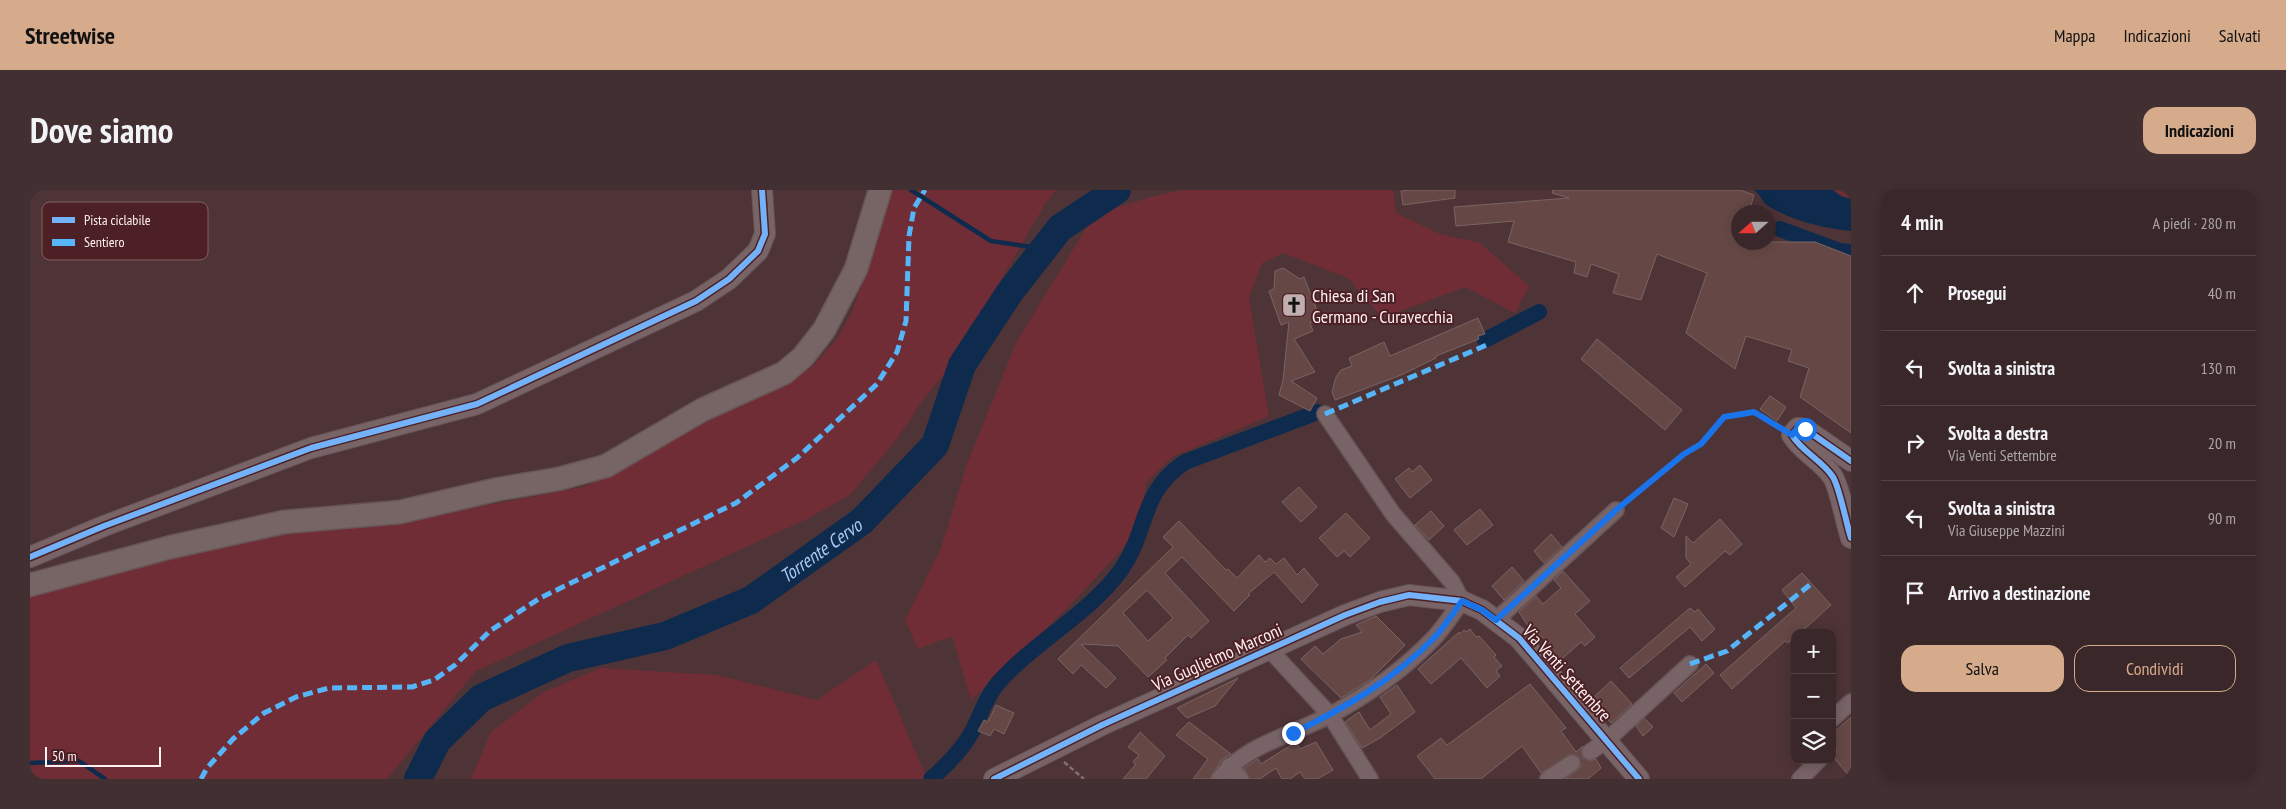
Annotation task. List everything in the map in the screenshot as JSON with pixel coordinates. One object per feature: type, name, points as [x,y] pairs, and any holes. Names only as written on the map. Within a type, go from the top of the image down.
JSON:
[{"type":"main road","points":[[30,585],[161,550],[268,525],[400,512],[499,489],[558,479],[606,466],[702,410],[784,373],[803,358],[838,308],[856,270],[880,190]]},
{"type":"street","points":[[30,557],[104,526],[311,448],[477,404],[696,301],[729,279],[758,251],[765,234],[762,190]]},
{"type":"street","points":[[1220,779],[1229,766],[1247,752],[1330,715],[1396,673],[1435,637],[1462,601],[1452,582],[1393,514],[1325,414]]},
{"type":"street","points":[[1851,461],[1805,429],[1798,428],[1792,435],[1798,446],[1816,458],[1834,478],[1851,538]]},
{"type":"street","points":[[1496,620],[1616,510]]},
{"type":"street","name":"Via Guglielmo Marconi","points":[[994,779],[1102,725],[1345,615],[1409,595],[1462,601]]},
{"type":"street","name":"Via Venti Settembre","points":[[1462,601],[1482,610],[1519,638],[1639,779]]},
{"type":"street","points":[[1269,649],[1330,715],[1370,779]]},
{"type":"street","points":[[1590,752],[1607,740],[1690,664]]},
{"type":"street","points":[[1836,715],[1851,702]]},
{"type":"street","points":[[1548,779],[1572,763]]},
{"type":"street","points":[[1800,779],[1815,764]]},
{"type":"street","points":[[1229,766],[1241,779]]},
{"type":"path","points":[[1616,510],[1684,454],[1701,444],[1724,417],[1754,412],[1792,435]]},
{"type":"path","points":[[1051,751],[1084,779]]},
{"type":"shaded area","points":[[883,190],[1056,190],[1045,204],[1001,280],[967,346],[922,401],[897,439],[850,495],[807,519],[476,671],[387,779],[30,779],[30,595],[101,574],[286,531],[406,521],[586,486],[726,411],[767,393],[813,366],[837,339],[851,314],[878,240]]},
{"type":"shaded area","points":[[1182,190],[1393,190],[1396,213],[1440,234],[1480,243],[1529,286],[1515,313],[1465,287],[1382,318],[1348,278],[1283,253],[1262,263],[1249,298],[1269,416],[1172,457],[1146,483],[1140,525],[1119,553],[1064,611],[971,700],[952,636],[918,649],[905,620],[941,548],[967,464],[1017,341],[1095,214]]},
{"type":"shaded area","points":[[1833,190],[1851,190],[1851,199],[1841,196]]},
{"type":"shaded area","points":[[876,660],[927,779],[471,779],[491,732],[542,693],[600,668],[717,675],[817,700]]},
{"type":"water","points":[[1753,190],[1833,190],[1841,196],[1851,199],[1851,231],[1819,226],[1788,216],[1776,210],[1776,205],[1766,204],[1758,193]]},
{"type":"building","points":[[1455,190],[1455,198],[1403,205],[1401,191]]},
{"type":"building","points":[[1553,190],[1740,190],[1754,195],[1751,205],[1731,205],[1731,250],[1776,250],[1776,242],[1815,242],[1851,256],[1851,433],[1800,397],[1809,368],[1788,361],[1792,350],[1746,336],[1735,369],[1686,333],[1707,273],[1657,254],[1641,300],[1613,293],[1619,274],[1591,264],[1587,277],[1574,273],[1576,262],[1508,242],[1514,221],[1456,226],[1454,207],[1569,198],[1552,193]]},
{"type":"building","points":[[1283,268],[1300,279],[1304,277],[1320,318],[1310,323],[1313,331],[1294,339],[1315,372],[1291,381],[1317,398],[1310,411],[1279,395],[1283,380],[1289,322],[1281,325],[1269,291],[1274,289],[1275,271]]},
{"type":"building","points":[[1478,318],[1485,334],[1478,336],[1479,339],[1436,356],[1436,358],[1401,375],[1335,400],[1332,392],[1336,377],[1341,370],[1352,366],[1349,358],[1384,342],[1390,356]]},
{"type":"building","points":[[1597,339],[1682,410],[1665,430],[1581,359]]},
{"type":"building","points":[[1770,396],[1786,407],[1777,421],[1760,409]]},
{"type":"building","points":[[1420,465],[1432,480],[1410,498],[1395,479],[1409,468],[1412,472]]},
{"type":"building","points":[[1299,487],[1317,507],[1301,522],[1282,502]]},
{"type":"building","points":[[1674,498],[1688,504],[1674,537],[1661,528]]},
{"type":"building","points":[[1480,509],[1493,525],[1467,545],[1454,530]]},
{"type":"building","points":[[1431,511],[1444,526],[1429,540],[1415,525]]},
{"type":"building","points":[[1346,513],[1370,538],[1350,557],[1344,551],[1337,557],[1319,538]]},
{"type":"building","points":[[1720,519],[1742,544],[1730,555],[1725,551],[1685,587],[1676,577],[1691,564],[1686,558],[1686,536],[1693,543]]},
{"type":"building","points":[[1179,521],[1226,570],[1228,569],[1237,578],[1259,555],[1265,562],[1270,558],[1276,564],[1284,558],[1297,575],[1304,568],[1318,585],[1302,603],[1274,572],[1248,594],[1250,595],[1234,611],[1182,557],[1165,573],[1209,621],[1191,638],[1188,635],[1165,658],[1167,660],[1148,677],[1118,646],[1081,644],[1116,678],[1106,688],[1081,665],[1073,674],[1058,659],[1173,547],[1163,537]],"holes":[[[1147,590],[1173,618],[1148,641],[1123,613]]]},
{"type":"building","points":[[1551,534],[1562,547],[1544,563],[1534,551]]},
{"type":"building","points":[[1512,567],[1524,581],[1504,600],[1492,586]]},
{"type":"building","points":[[1563,571],[1590,601],[1575,614],[1595,637],[1585,646],[1581,642],[1556,664],[1541,646],[1548,641],[1530,629],[1519,612],[1536,596],[1543,604],[1561,588],[1554,580]]},
{"type":"building","points":[[1802,573],[1831,605],[1804,629],[1791,629],[1791,640],[1788,643],[1785,641],[1732,689],[1720,675],[1796,608],[1782,590]]},
{"type":"building","points":[[1690,608],[1695,612],[1698,609],[1715,629],[1702,641],[1690,627],[1629,678],[1620,668]]},
{"type":"building","points":[[1376,616],[1405,645],[1370,680],[1341,698],[1301,659],[1315,646],[1323,654],[1341,639],[1362,632],[1356,625]]},
{"type":"building","points":[[1470,629],[1496,655],[1494,657],[1502,666],[1496,671],[1500,676],[1487,688],[1461,658],[1431,684],[1418,669],[1459,632],[1460,634],[1464,630],[1466,632]]},
{"type":"building","points":[[1706,664],[1714,673],[1682,702],[1674,693]]},
{"type":"building","points":[[1238,678],[1215,706],[1187,718],[1177,708]]},
{"type":"building","points":[[1611,681],[1632,704],[1611,723],[1599,709],[1603,706],[1595,696]]},
{"type":"building","points":[[1530,684],[1566,728],[1561,731],[1576,752],[1583,746],[1581,752],[1583,758],[1590,761],[1596,759],[1601,768],[1588,779],[1565,779],[1581,767],[1579,757],[1571,754],[1541,773],[1522,746],[1481,779],[1435,779],[1417,756],[1441,738],[1447,745]]},
{"type":"building","points":[[1397,685],[1415,712],[1380,738],[1362,748],[1345,722],[1359,712],[1370,730],[1391,714],[1380,697]]},
{"type":"building","points":[[996,705],[1014,713],[1004,734],[994,729],[990,736],[978,731],[984,720],[988,722]]},
{"type":"building","points":[[1851,717],[1851,778],[1836,761],[1836,730]]},
{"type":"building","points":[[1644,718],[1653,727],[1643,736],[1636,726]]},
{"type":"building","points":[[1189,722],[1231,754],[1222,759],[1210,779],[1193,779],[1208,759],[1176,735]]},
{"type":"building","points":[[1140,732],[1165,756],[1146,779],[1123,779],[1136,764],[1133,762],[1139,755],[1128,747]]},
{"type":"building","points":[[1296,742],[1300,749],[1316,742],[1333,770],[1317,779],[1305,779],[1300,772],[1290,779],[1282,779],[1276,768],[1260,779],[1250,779],[1244,768],[1258,759],[1261,764]]},
{"type":"waterway","points":[[911,190],[991,241],[1044,249]]},
{"type":"waterway","name":"Torrente Cervo","points":[[418,779],[437,741],[481,698],[568,658],[665,636],[751,600],[862,521],[935,445],[962,365],[1010,292],[1060,228],[1117,190]]},
{"type":"waterway","points":[[1780,229],[1840,251],[1851,252]]},
{"type":"waterway","points":[[1485,340],[1539,312]]},
{"type":"waterway","points":[[931,779],[960,750],[998,683],[1028,654],[1093,601],[1121,570],[1130,555],[1152,499],[1170,474],[1185,462],[1318,412]]},
{"type":"waterway","points":[[30,763],[79,761],[105,779]]},
{"type":"marked path","points":[[201,779],[207,768],[233,739],[264,713],[296,697],[329,688],[412,687],[434,680],[455,665],[490,631],[540,598],[736,503],[797,458],[877,384],[897,352],[906,321],[909,236],[914,208],[925,190]]},
{"type":"marked path","points":[[1325,414],[1489,344]]},
{"type":"marked path","points":[[1690,664],[1727,651],[1811,584]]},
{"type":"cycle path","points":[[30,557],[104,526],[311,448],[477,404],[696,301],[729,279],[758,251],[765,234],[762,190]]},
{"type":"cycle path","points":[[1851,461],[1805,429],[1798,428],[1792,435],[1833,477],[1851,538]]},
{"type":"cycle path","points":[[994,779],[1102,725],[1345,615],[1380,602],[1409,595],[1462,601],[1482,610],[1519,638],[1639,779]]},
{"type":"place","name":"Chiesa di San Germano - Curavecchia","points":[[1294,305]]},
{"type":"route","points":[[1293,733],[1330,715],[1396,673],[1435,637],[1462,601],[1482,610],[1496,620],[1616,510],[1684,454],[1701,444],[1724,417],[1754,412],[1792,435],[1798,428],[1805,429]]}]
